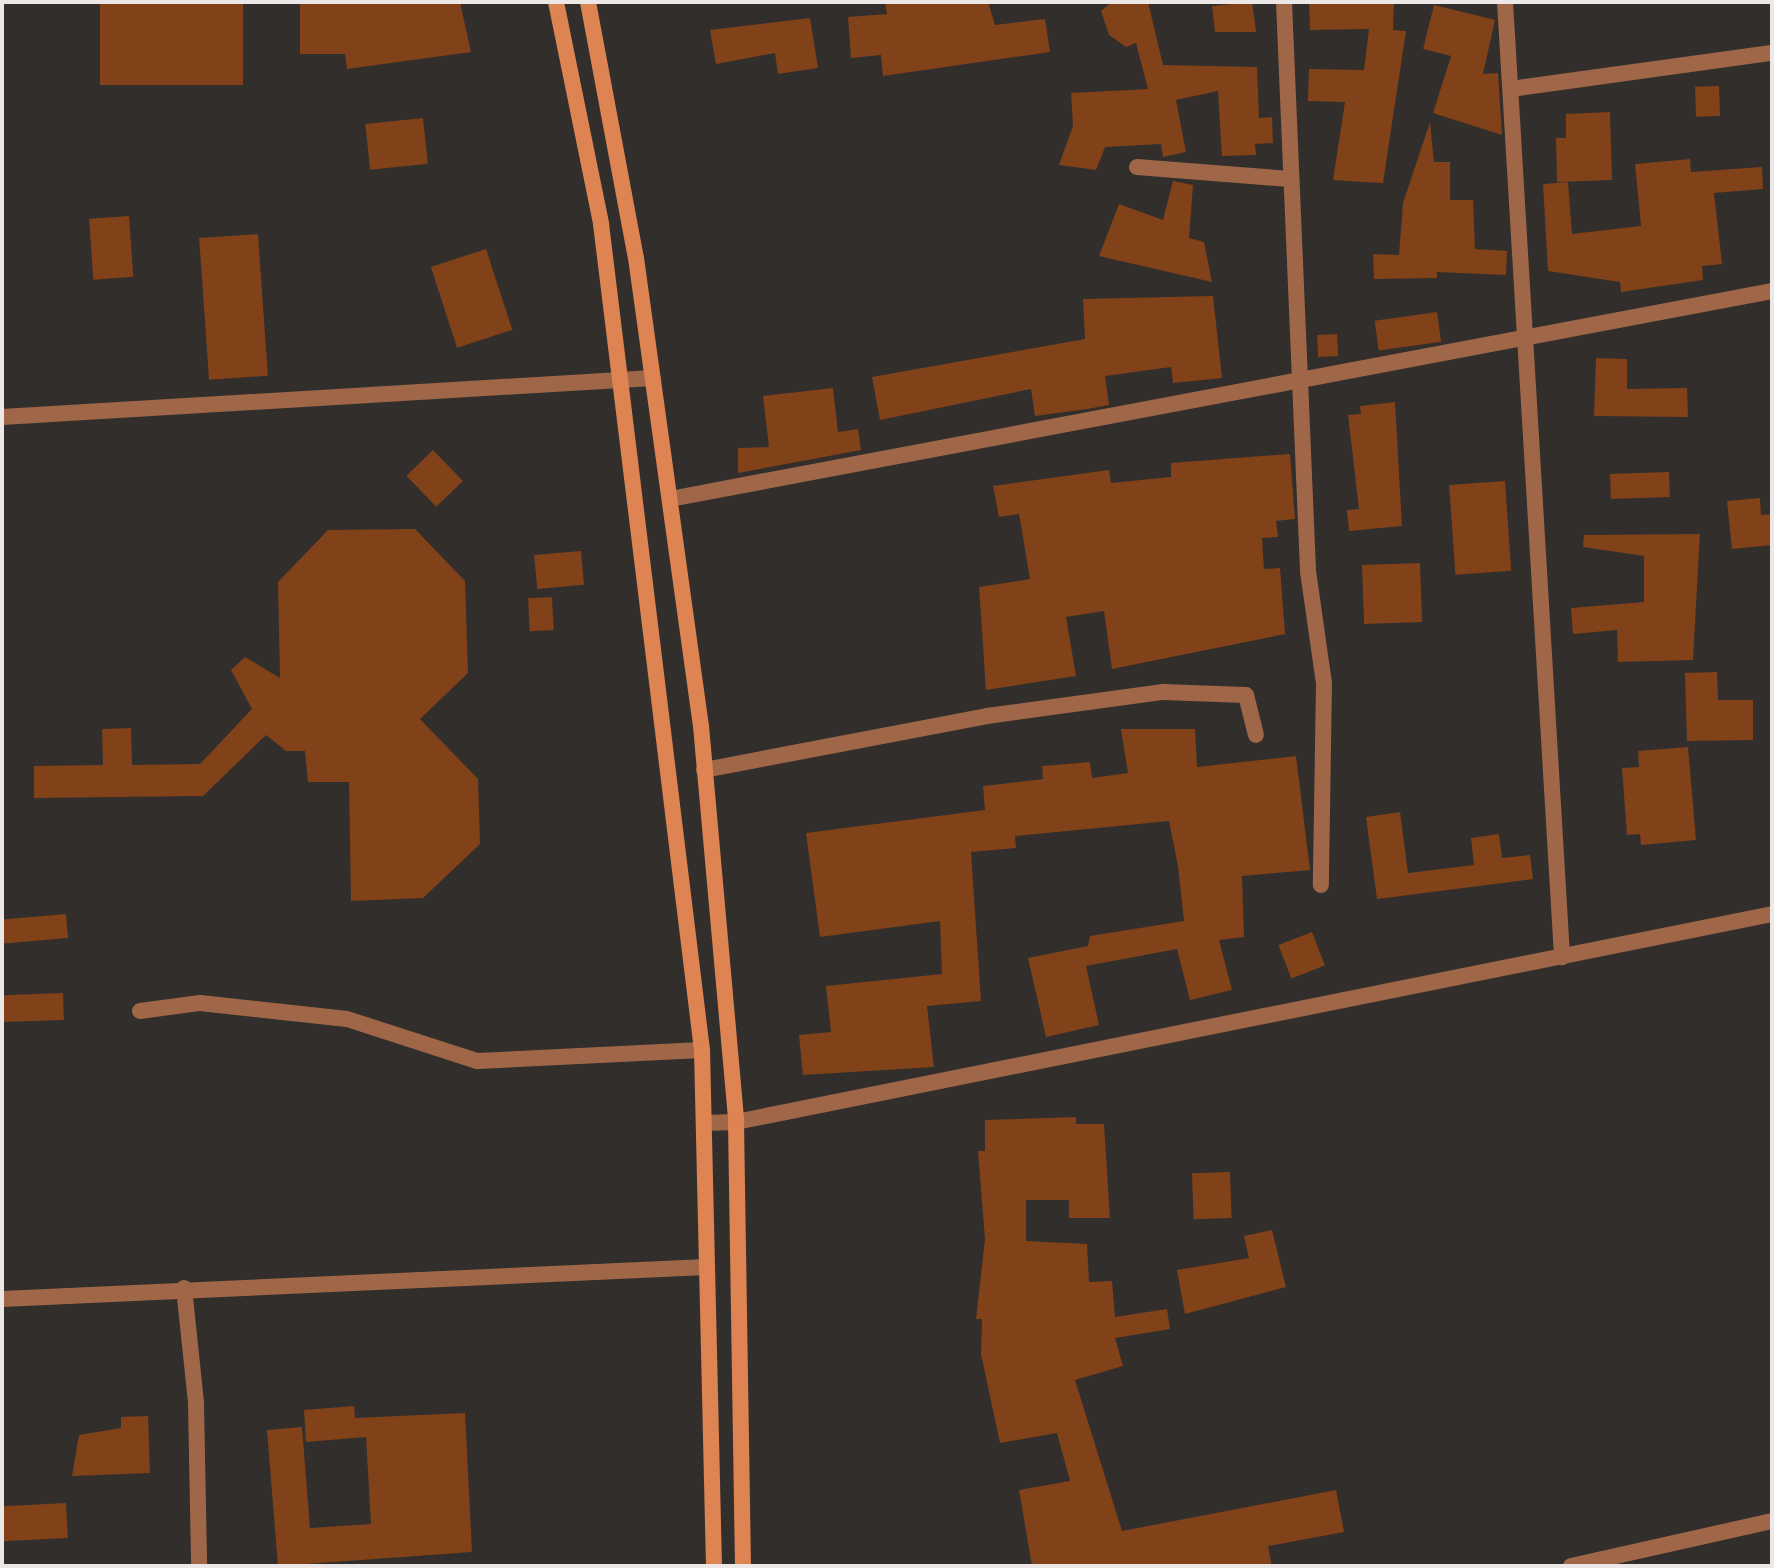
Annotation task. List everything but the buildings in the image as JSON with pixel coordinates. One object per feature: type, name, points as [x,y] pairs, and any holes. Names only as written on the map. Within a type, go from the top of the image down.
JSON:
[{"type":"main road","points":[[556,2],[601,224],[702,1050],[714,1566]]},
{"type":"main road","points":[[588,2],[653,378],[704,770],[736,1122],[743,1566]]},
{"type":"street","points":[[1284,2],[1308,571],[1324,683],[1321,885]]},
{"type":"street","points":[[1505,2],[1562,957]]},
{"type":"street","points":[[1511,89],[1772,53]]},
{"type":"street","points":[[1137,167],[1290,179]]},
{"type":"street","points":[[670,499],[1526,343],[1772,291]]},
{"type":"street","points":[[2,417],[622,383],[653,378]]},
{"type":"street","points":[[704,770],[987,716],[1175,691],[1246,695],[1256,735]]},
{"type":"street","points":[[705,1123],[736,1122],[1772,914]]},
{"type":"street","points":[[140,1011],[200,1003],[347,1019],[477,1061],[702,1050]]},
{"type":"street","points":[[2,1299],[184,1288],[706,1267]]},
{"type":"street","points":[[184,1288],[196,1403],[199,1566]]},
{"type":"street","points":[[1571,1566],[1772,1521]]}]
